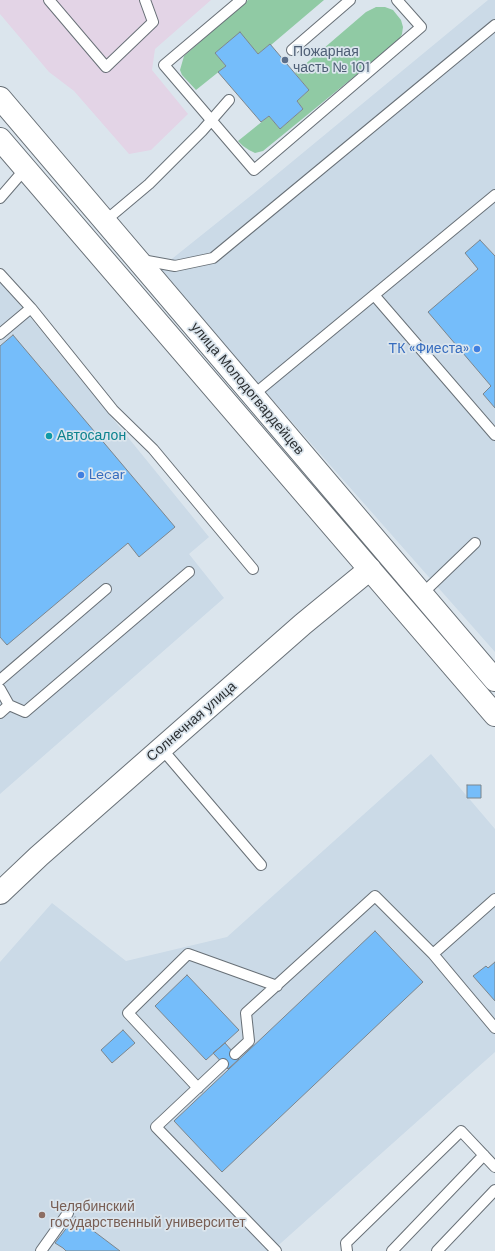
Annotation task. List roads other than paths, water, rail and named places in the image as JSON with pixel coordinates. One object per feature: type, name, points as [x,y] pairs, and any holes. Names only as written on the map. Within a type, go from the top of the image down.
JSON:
[{"type":"main road","name":"улица Молодогвардейцев","points":[[0,98],[495,680]]},
{"type":"main road","name":"улица Молодогвардейцев","points":[[0,139],[495,715]]},
{"type":"main road","points":[[25,169],[45,151]]},
{"type":"main road","name":"Солнечная улица","points":[[2,887],[162,749],[303,624],[370,569],[387,553]]},
{"type":"lane","points":[[49,0],[106,67],[153,22],[145,0]]},
{"type":"lane","points":[[241,0],[164,65],[254,170],[421,27],[397,0]]},
{"type":"lane","points":[[292,50],[350,0]]},
{"type":"lane","points":[[137,259],[175,266],[213,258],[495,25]]},
{"type":"lane","points":[[105,222],[149,184],[212,120],[229,100]]},
{"type":"lane","points":[[0,198],[25,169]]},
{"type":"lane","points":[[252,396],[495,195]]},
{"type":"lane","points":[[0,274],[31,308],[113,410],[153,449],[253,569]]},
{"type":"lane","points":[[374,295],[495,435]]},
{"type":"lane","points":[[0,334],[31,308]]},
{"type":"lane","points":[[422,594],[475,544]]},
{"type":"lane","points":[[0,689],[9,705],[25,712],[189,572]]},
{"type":"lane","points":[[0,680],[106,589]]},
{"type":"lane","points":[[0,713],[9,705]]},
{"type":"lane","points":[[162,749],[261,865]]},
{"type":"lane","points":[[235,1054],[248,1042],[246,1013],[375,896],[433,954],[495,1028]]},
{"type":"lane","points":[[433,954],[495,899]]},
{"type":"lane","points":[[198,1088],[128,1013],[188,954],[277,986]]},
{"type":"lane","points":[[224,1064],[156,1127],[276,1251]]},
{"type":"lane","points":[[346,1251],[346,1244],[461,1131],[495,1167]]},
{"type":"lane","points":[[392,1251],[484,1155]]},
{"type":"lane","points":[[437,1251],[495,1190]]},
{"type":"lane","points":[[41,1251],[68,1213]]},
{"type":"place","name":"Пожарная часть № 101","points":[[285,60]]},
{"type":"place","name":"ТК «Фиеста»","points":[[477,349]]},
{"type":"place","name":"Автосалон","points":[[49,436]]},
{"type":"place","name":"Lecar","points":[[81,475]]},
{"type":"place","name":"Челябинский государственный университет","points":[[42,1215]]}]
